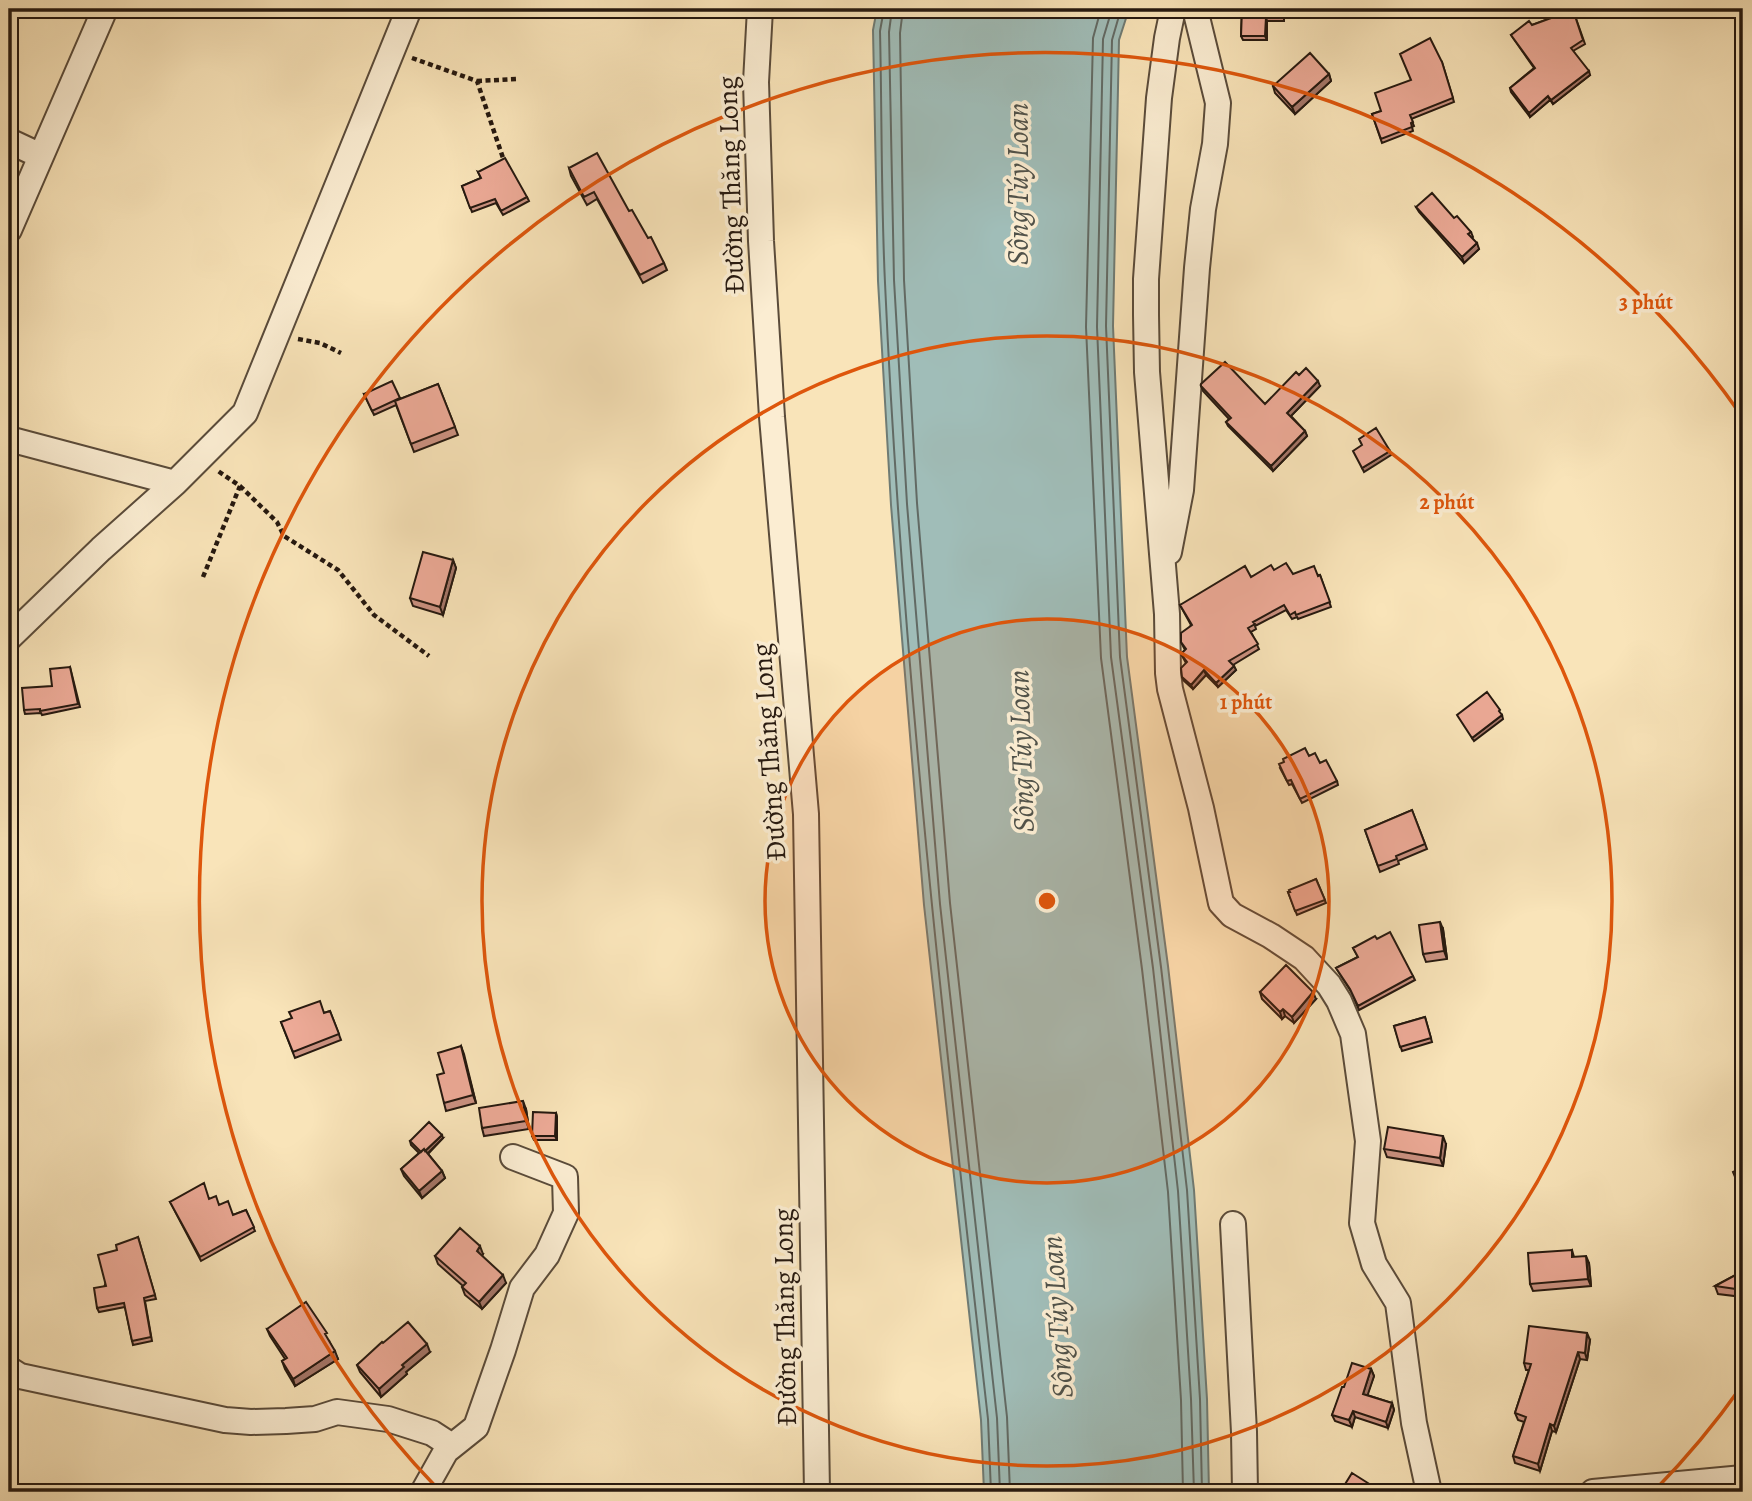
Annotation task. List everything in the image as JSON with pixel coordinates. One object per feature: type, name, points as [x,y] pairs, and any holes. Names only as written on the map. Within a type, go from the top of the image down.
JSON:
[{"type":"street","points":[[9,230],[105,9]]},
{"type":"street","points":[[9,638],[101,549],[175,483],[245,413],[409,9]]},
{"type":"street","name":"Đường Thăng Long","points":[[760,9],[756,82],[761,241],[773,430],[807,814],[817,1492]]},
{"type":"street","points":[[1173,9],[1159,98],[1146,303],[1147,372],[1167,614],[1170,689],[1201,808],[1221,903],[1232,915],[1290,947],[1311,964],[1334,993],[1353,1034],[1368,1141],[1362,1223],[1374,1264],[1398,1303],[1415,1423],[1429,1492]]},
{"type":"street","points":[[1164,573],[1181,489],[1197,268],[1203,209],[1215,144],[1218,103],[1195,9]]},
{"type":"street","points":[[9,141],[41,156]]},
{"type":"street","points":[[9,439],[175,483]]},
{"type":"street","points":[[423,1492],[446,1451],[476,1427],[522,1288],[547,1255],[566,1213],[565,1177],[513,1157]]},
{"type":"street","points":[[1233,1224],[1245,1492]]},
{"type":"street","points":[[9,1369],[20,1376],[225,1420],[251,1422],[315,1419],[337,1412],[388,1419],[432,1433],[452,1446]]},
{"type":"street","points":[[1592,1492],[1743,1478]]},
{"type":"path","points":[[392,51],[477,81],[518,79]]},
{"type":"path","points":[[477,81],[503,158]]},
{"type":"path","points":[[277,335],[320,342],[341,353]]},
{"type":"path","points":[[200,458],[240,486],[277,522],[284,536],[338,570],[374,614],[429,656]]},
{"type":"path","points":[[203,577],[240,486]]},
{"type":"water","name":"Sông Túy Loan","points":[[877,9],[1129,9],[1119,40],[1113,326],[1127,657],[1168,966],[1194,1190],[1207,1399],[1209,1492],[984,1492],[981,1420],[924,905],[891,505],[878,281],[873,30]]},
{"type":"building","points":[[1242,9],[1283,9],[1283,17],[1266,17],[1265,36],[1241,36]]},
{"type":"building","points":[[1573,10],[1583,40],[1571,48],[1589,71],[1551,100],[1548,96],[1529,113],[1510,88],[1535,68],[1511,35],[1529,21],[1532,25]]},
{"type":"building","points":[[1430,38],[1442,62],[1453,98],[1410,115],[1412,127],[1381,139],[1372,114],[1381,111],[1375,93],[1411,80],[1400,54]]},
{"type":"building","points":[[1310,53],[1329,74],[1292,107],[1273,86]]},
{"type":"building","points":[[597,153],[629,211],[632,210],[648,238],[651,237],[664,263],[640,275],[594,192],[584,197],[569,168]]},
{"type":"building","points":[[505,158],[527,197],[501,211],[495,199],[470,208],[462,186],[481,178],[478,172]]},
{"type":"building","points":[[1432,193],[1454,218],[1457,216],[1477,243],[1462,257],[1416,207]]},
{"type":"building","points":[[1225,362],[1265,404],[1296,372],[1299,375],[1306,368],[1318,381],[1287,413],[1305,431],[1271,466],[1226,422],[1231,418],[1201,386]]},
{"type":"building","points":[[392,381],[400,398],[372,411],[364,394]]},
{"type":"building","points":[[438,384],[455,427],[411,444],[395,401]]},
{"type":"building","points":[[1376,428],[1390,451],[1362,468],[1353,451],[1362,445],[1359,439]]},
{"type":"building","points":[[423,552],[453,560],[440,607],[410,598]]},
{"type":"building","points":[[1286,563],[1293,574],[1314,566],[1330,602],[1296,615],[1295,612],[1290,615],[1284,605],[1253,622],[1255,624],[1248,628],[1258,644],[1229,661],[1234,666],[1216,683],[1204,670],[1191,685],[1182,677],[1181,668],[1187,662],[1181,654],[1186,649],[1181,642],[1181,633],[1192,625],[1180,605],[1245,566],[1251,577],[1271,565],[1274,570]]},
{"type":"building","points":[[70,667],[78,704],[40,711],[24,710],[22,688],[52,686],[50,669]]},
{"type":"building","points":[[1487,692],[1502,715],[1472,738],[1457,715]]},
{"type":"building","points":[[1305,748],[1309,756],[1315,753],[1320,763],[1326,760],[1337,781],[1300,799],[1279,764],[1284,762],[1283,759]]},
{"type":"building","points":[[1412,810],[1425,844],[1378,866],[1365,830]]},
{"type":"building","points":[[1316,879],[1325,900],[1295,911],[1289,890]]},
{"type":"building","points":[[1440,922],[1444,951],[1423,954],[1419,925]]},
{"type":"building","points":[[1390,932],[1413,976],[1358,1006],[1336,968],[1358,957],[1353,948],[1375,936],[1377,939]]},
{"type":"building","points":[[1286,965],[1313,992],[1292,1017],[1283,1009],[1280,1012],[1260,992]]},
{"type":"building","points":[[320,1001],[324,1013],[330,1011],[339,1034],[293,1052],[281,1022],[292,1018],[289,1012]]},
{"type":"building","points":[[1425,1017],[1431,1038],[1400,1047],[1394,1026]]},
{"type":"building","points":[[461,1046],[473,1095],[444,1103],[437,1075],[444,1073],[438,1053]]},
{"type":"building","points":[[523,1101],[526,1121],[482,1128],[479,1108]]},
{"type":"building","points":[[533,1112],[556,1113],[555,1136],[532,1136]]},
{"type":"building","points":[[429,1122],[442,1135],[421,1152],[410,1141]]},
{"type":"building","points":[[1388,1127],[1443,1136],[1440,1158],[1384,1149]]},
{"type":"building","points":[[424,1149],[442,1171],[419,1191],[401,1169]]},
{"type":"building","points":[[1743,1167],[1743,1196],[1733,1172]]},
{"type":"building","points":[[204,1183],[209,1199],[216,1196],[219,1205],[228,1201],[233,1215],[246,1210],[254,1227],[200,1257],[170,1202]]},
{"type":"building","points":[[460,1228],[480,1246],[477,1251],[503,1275],[479,1302],[462,1287],[466,1283],[435,1256]]},
{"type":"building","points":[[138,1237],[155,1295],[144,1298],[151,1337],[132,1341],[124,1303],[97,1308],[94,1288],[106,1286],[98,1255],[117,1250],[116,1245]]},
{"type":"building","points":[[1572,1250],[1572,1257],[1586,1256],[1588,1279],[1530,1284],[1528,1253]]},
{"type":"building","points":[[1743,1271],[1743,1290],[1715,1286]]},
{"type":"building","points":[[306,1302],[327,1333],[325,1334],[335,1351],[293,1379],[282,1361],[287,1358],[267,1329]]},
{"type":"building","points":[[408,1322],[427,1344],[379,1389],[357,1365]]},
{"type":"building","points":[[1529,1326],[1587,1333],[1585,1353],[1578,1352],[1554,1426],[1550,1424],[1538,1464],[1513,1456],[1526,1417],[1515,1413],[1531,1364],[1524,1363]]},
{"type":"building","points":[[1352,1363],[1371,1369],[1363,1394],[1392,1403],[1386,1422],[1353,1411],[1349,1420],[1332,1415]]},
{"type":"building","points":[[1352,1473],[1371,1485],[1367,1492],[1348,1492],[1342,1489]]},
{"type":"building","points":[[1722,1487],[1722,1492],[1687,1492],[1687,1490]]}]
